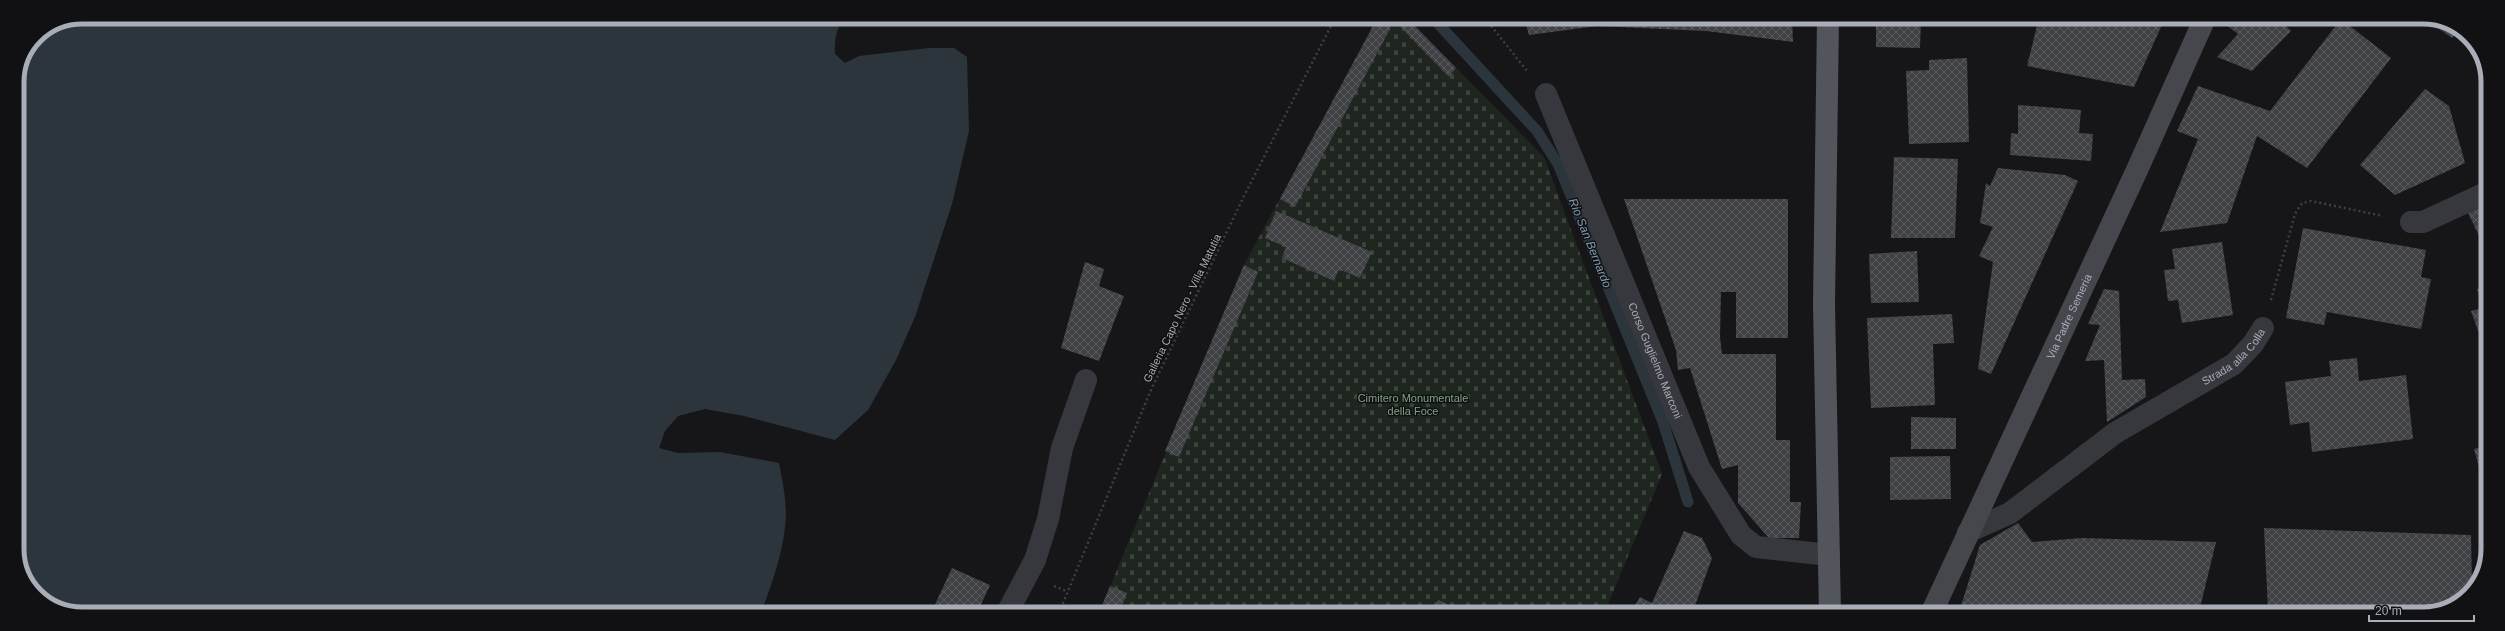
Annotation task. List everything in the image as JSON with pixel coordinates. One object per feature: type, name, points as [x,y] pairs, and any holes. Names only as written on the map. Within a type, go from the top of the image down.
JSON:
[{"type":"main road","points":[[1828,24],[1824,304],[1830,607]]},
{"type":"main road","name":"Via Padre Semeria","points":[[1933,607],[2202,24]]},
{"type":"street","name":"Corso Guglielmo Marconi","points":[[1546,94],[1702,473],[1741,535],[1756,547],[1829,554]]},
{"type":"street","points":[[2411,222],[2423,222],[2481,195]]},
{"type":"street","name":"Strada alla Colla","points":[[1968,532],[2010,513],[2115,433],[2234,364],[2253,344],[2263,328]]},
{"type":"street","points":[[1010,607],[1035,560],[1048,519],[1062,448],[1086,380]]},
{"type":"path","name":"Galleria Capo Nero - Villa Matutia","points":[[1061,607],[1150,392],[1244,196],[1332,24]]},
{"type":"path","points":[[1490,24],[1546,94]]},
{"type":"path","name":"Strada alla Colla","points":[[2263,328],[2295,214],[2302,203],[2311,201],[2411,222]]},
{"type":"green space","name":"Cimitero Monumentale della Foce","points":[[1374,24],[1413,24],[1544,157],[1662,474],[1607,607],[1102,607],[1244,265]]},
{"type":"shaded area","points":[[82,24],[841,24],[836,34],[835,54],[845,63],[859,56],[929,48],[954,48],[967,57],[969,131],[952,204],[915,317],[896,360],[868,410],[835,440],[744,416],[705,409],[678,416],[665,431],[659,448],[678,453],[720,452],[779,463],[786,519],[784,538],[772,582],[763,607],[82,607],[60,603],[44,593],[38,587],[28,571],[24,553],[24,82],[28,60],[34,50],[41,41],[60,28]]},
{"type":"building","points":[[1374,24],[1386,24],[1391,27],[1295,207],[1280,199]]},
{"type":"building","points":[[1398,24],[1413,24],[1456,68],[1449,77]]},
{"type":"building","points":[[1526,24],[1792,24],[1793,42],[1706,31],[1597,26],[1529,35]]},
{"type":"building","points":[[1876,24],[1921,24],[1920,48],[1876,47]]},
{"type":"building","points":[[2038,24],[2162,24],[2134,87],[2027,66]]},
{"type":"building","points":[[2284,24],[2291,31],[2252,71],[2217,57],[2238,34],[2226,25]]},
{"type":"building","points":[[2337,24],[2347,24],[2391,58],[2307,168],[2257,136],[2227,223],[2160,232],[2198,139],[2177,131],[2198,86],[2270,111]]},
{"type":"building","points":[[2434,25],[2455,34],[2452,38]]},
{"type":"building","points":[[1967,58],[1969,142],[1909,144],[1906,71],[1929,70],[1929,60]]},
{"type":"building","points":[[2425,89],[2449,106],[2465,163],[2395,195],[2360,165]]},
{"type":"building","points":[[2018,105],[2081,110],[2079,133],[2093,134],[2091,161],[2010,155],[2011,133],[2018,134]]},
{"type":"building","points":[[1894,157],[1958,159],[1955,238],[1891,238]]},
{"type":"building","points":[[1998,168],[2065,175],[2078,181],[1991,374],[1978,369],[1993,262],[1979,256],[1993,227],[1980,223],[1986,183],[1990,186]]},
{"type":"building","points":[[1624,199],[1788,199],[1788,338],[1736,338],[1736,292],[1721,292],[1720,337],[1722,354],[1776,354],[1776,440],[1790,440],[1790,502],[1801,502],[1799,538],[1769,538],[1738,503],[1738,465],[1722,469],[1690,368],[1678,370],[1676,350]]},
{"type":"building","points":[[2481,207],[2481,240],[2468,213]]},
{"type":"building","points":[[1276,211],[1372,252],[1360,278],[1339,269],[1334,281],[1282,258],[1286,247],[1265,238]]},
{"type":"building","points":[[2303,228],[2426,250],[2421,277],[2431,279],[2421,329],[2327,312],[2324,325],[2286,318]]},
{"type":"building","points":[[2222,242],[2233,315],[2182,323],[2178,300],[2168,301],[2164,270],[2175,269],[2172,249]]},
{"type":"building","points":[[1917,251],[1919,302],[1871,303],[1869,254]]},
{"type":"building","points":[[1085,262],[1104,269],[1099,286],[1124,296],[1099,361],[1061,348]]},
{"type":"building","points":[[1244,265],[1258,272],[1179,457],[1165,451]]},
{"type":"building","points":[[2481,287],[2481,302],[2477,289]]},
{"type":"building","points":[[2104,289],[2119,291],[2122,380],[2145,379],[2146,397],[2107,422],[2104,360],[2085,361],[2100,325],[2088,324]]},
{"type":"building","points":[[2481,308],[2481,339],[2471,311]]},
{"type":"building","points":[[1952,314],[1954,343],[1933,344],[1935,405],[1871,408],[1867,318]]},
{"type":"building","points":[[2357,358],[2359,381],[2406,375],[2413,439],[2312,452],[2309,422],[2290,425],[2285,382],[2331,376],[2329,361]]},
{"type":"building","points":[[1911,417],[1956,418],[1956,449],[1911,449]]},
{"type":"building","points":[[2481,447],[2481,475],[2474,449]]},
{"type":"building","points":[[1950,456],[1951,499],[1890,500],[1890,457]]},
{"type":"building","points":[[2018,523],[2032,542],[2082,538],[2216,542],[2200,607],[1961,606],[1980,545]]},
{"type":"building","points":[[2264,528],[2471,535],[2472,580],[2467,587],[2458,595],[2441,604],[2376,607],[2268,607]]},
{"type":"building","points":[[1684,531],[1702,538],[1712,558],[1694,607],[1634,607],[1640,597],[1652,603]]},
{"type":"building","points":[[952,568],[990,585],[980,607],[934,607]]},
{"type":"building","points":[[1110,586],[1127,593],[1121,607],[1101,607]]},
{"type":"building","points":[[1438,600],[1454,607],[1435,607]]},
{"type":"waterway","name":"Rio San Bernardo","points":[[1439,24],[1537,131],[1558,164],[1663,422],[1688,502]]}]
